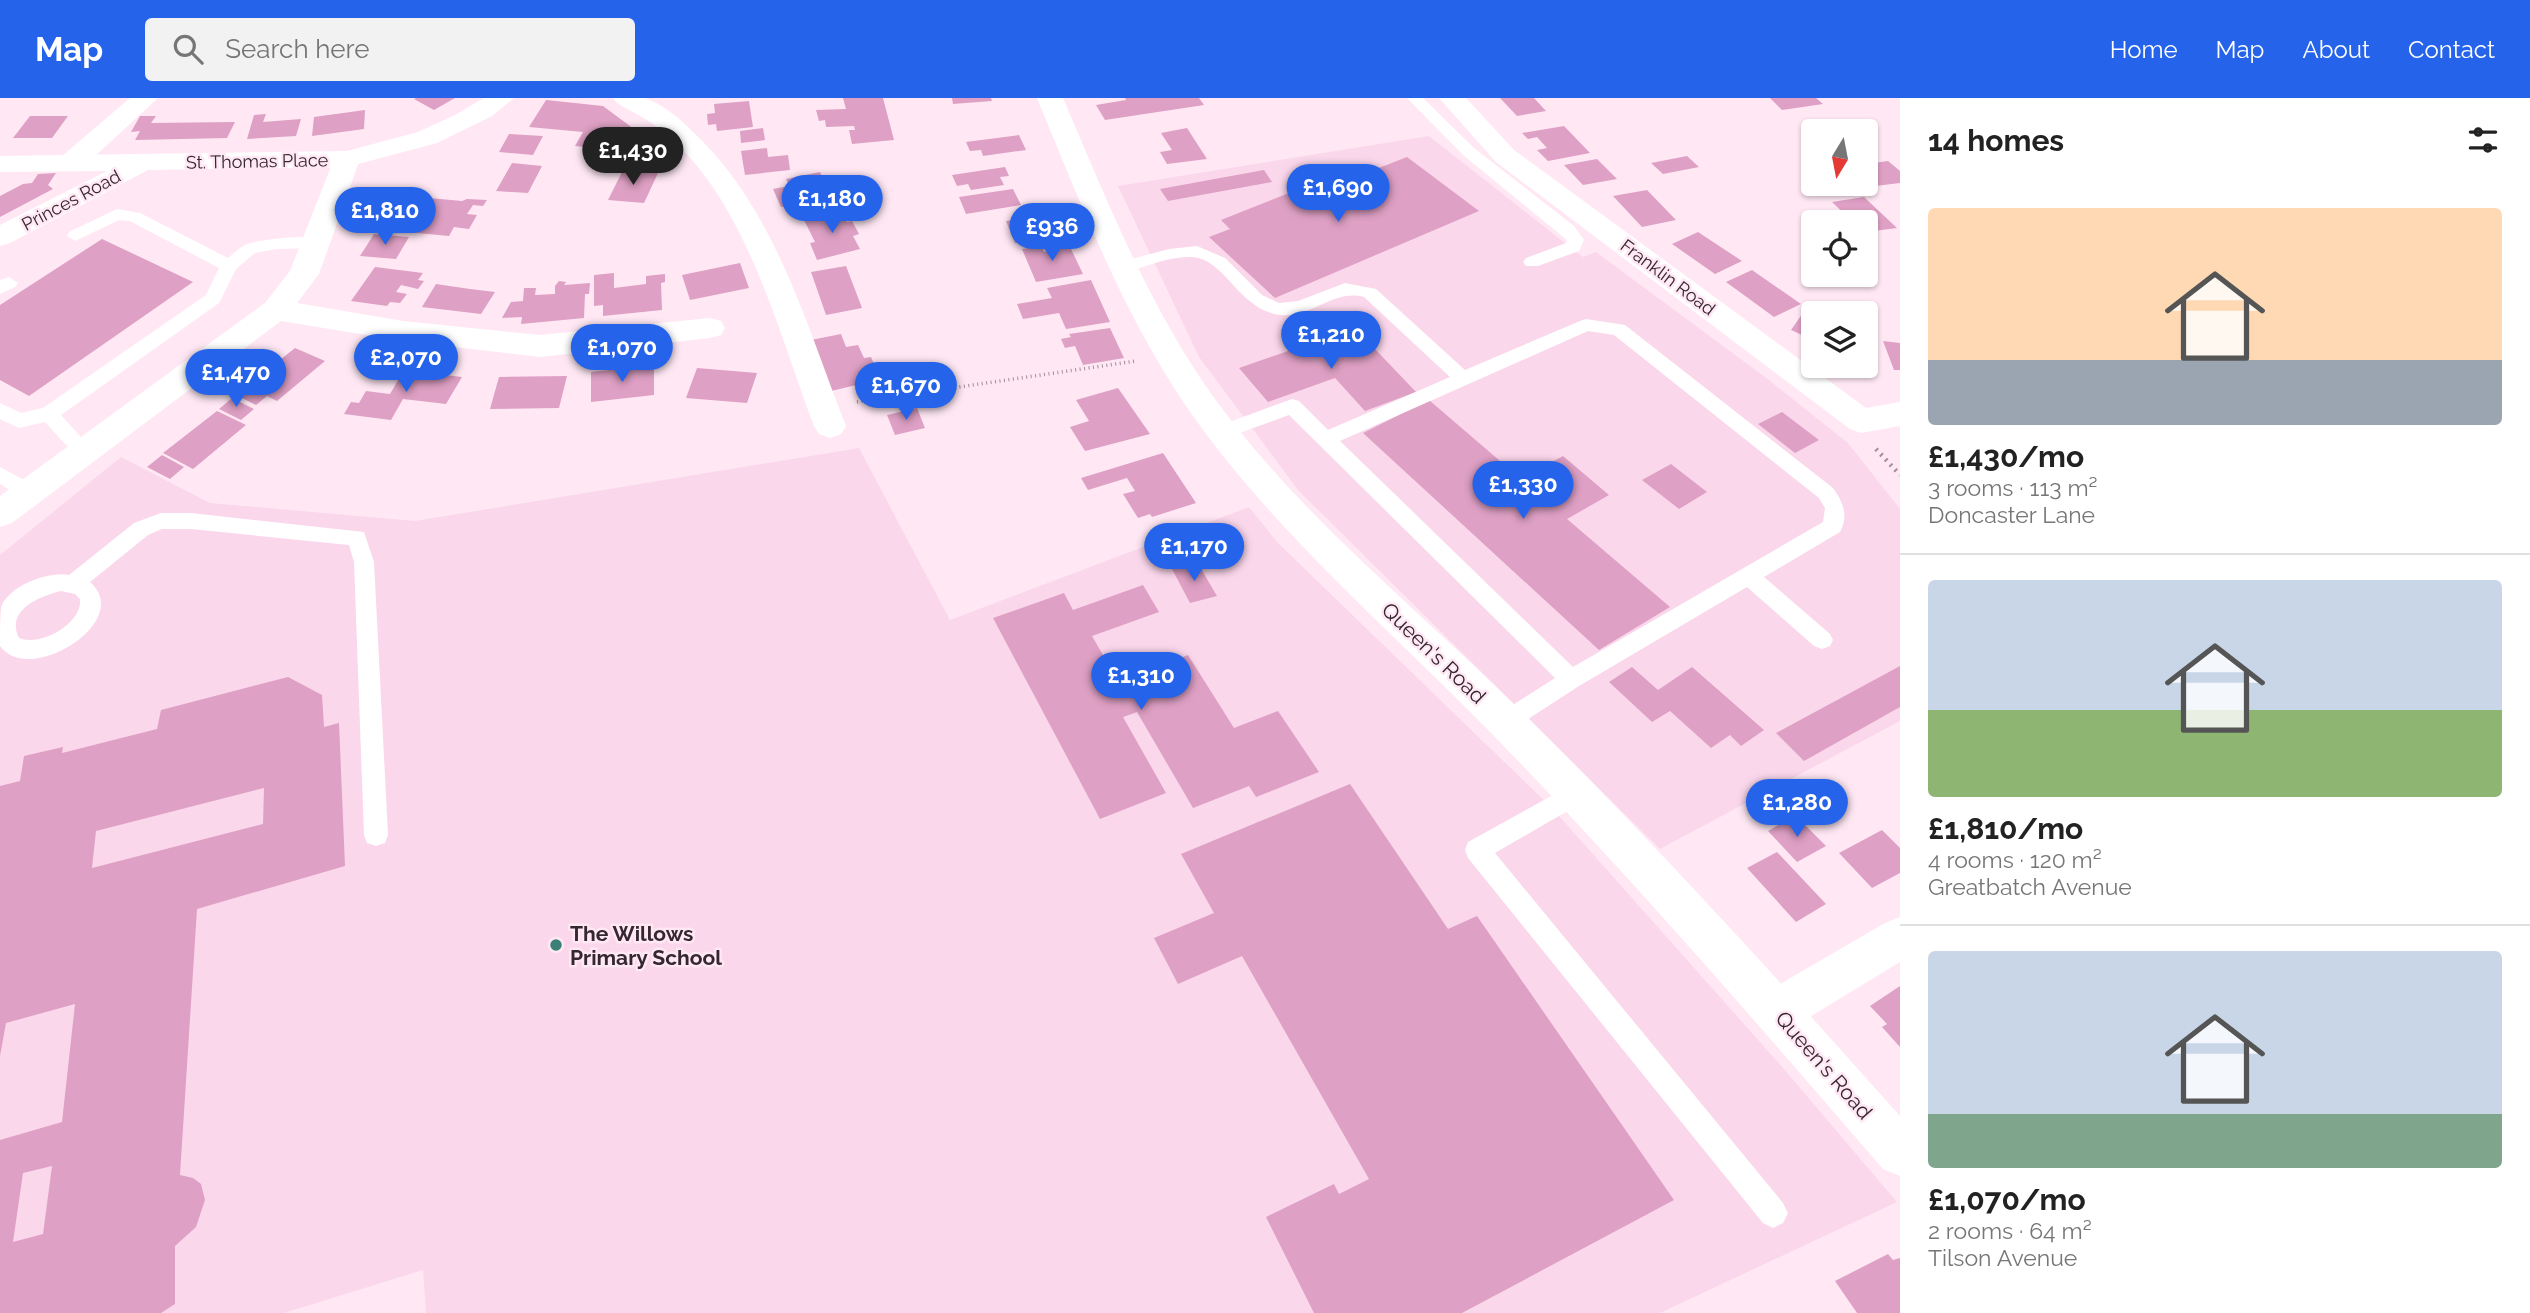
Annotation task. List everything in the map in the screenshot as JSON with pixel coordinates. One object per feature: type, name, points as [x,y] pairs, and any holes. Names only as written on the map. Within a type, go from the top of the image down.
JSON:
[{"type":"street","points":[[71,163],[145,98]]},
{"type":"street","name":"St. Thomas Place","points":[[0,164],[347,159],[396,149],[443,133],[476,116],[501,98]]},
{"type":"street","points":[[626,98],[639,103],[679,133],[719,176],[754,232],[826,417]]},
{"type":"street","name":"Queen's Road","points":[[1050,98],[1123,267],[1171,355],[1223,432],[1331,552],[1575,794],[1777,1011],[1900,1152]]},
{"type":"street","name":"Franklin Road","points":[[1452,98],[1505,156],[1861,421],[1900,414]]},
{"type":"street","points":[[0,514],[276,310],[304,274],[347,159]]},
{"type":"street","name":"Princes Road","points":[[0,237],[142,163]]},
{"type":"street","points":[[276,310],[403,331],[540,346],[710,328]]},
{"type":"street","points":[[1777,1011],[1900,938]]},
{"type":"lane","points":[[1415,98],[1434,121],[1485,168],[1568,229],[1576,240],[1573,247],[1532,262]]},
{"type":"lane","points":[[75,236],[117,214],[134,217],[229,266]]},
{"type":"lane","points":[[0,410],[19,421],[49,414],[213,299],[229,266],[250,249],[276,244],[317,243]]},
{"type":"lane","points":[[1123,267],[1180,253],[1196,252],[1210,257],[1260,302],[1294,310],[1342,288],[1356,287],[1370,293],[1463,379]]},
{"type":"lane","points":[[1326,439],[1586,325],[1619,329],[1826,493],[1835,507],[1833,526],[1571,679],[1505,722]]},
{"type":"lane","points":[[1223,432],[1292,406],[1571,679]]},
{"type":"lane","points":[[49,414],[85,453]]},
{"type":"lane","points":[[0,474],[30,492]]},
{"type":"lane","points":[[74,583],[86,590],[91,598],[91,609],[85,621],[73,634],[43,649],[18,650],[4,647],[1,625],[8,598],[45,586],[74,583],[141,529],[161,521],[191,521],[358,538],[364,562],[376,835]]},
{"type":"lane","points":[[1748,575],[1822,640]]},
{"type":"lane","points":[[1575,794],[1477,850],[1773,1213]]},
{"type":"path","points":[[826,417],[1171,355]]},
{"type":"shaded area","points":[[1429,136],[1583,257],[1596,252],[1765,377],[1848,443],[1900,509],[1900,721],[1660,849],[1298,490],[1199,357],[1118,186]]},
{"type":"shaded area","name":"The Willows Primary School","points":[[859,448],[950,620],[1249,507],[1278,543],[1552,808],[1784,1069],[1897,1202],[1660,1313],[426,1313],[423,1270],[284,1313],[0,1313],[0,555],[121,457],[210,503],[415,521]]},
{"type":"building","points":[[455,98],[434,110],[414,99]]},
{"type":"building","points":[[843,98],[883,98],[894,140],[852,144],[849,130],[855,130],[854,126],[826,127],[825,120],[819,121],[816,110],[846,109]]},
{"type":"building","points":[[952,98],[991,98],[992,101],[953,104]]},
{"type":"building","points":[[1125,98],[1199,98],[1204,105],[1105,120],[1096,105],[1126,100]]},
{"type":"building","points":[[1500,98],[1534,98],[1546,111],[1517,116]]},
{"type":"building","points":[[1770,98],[1816,98],[1823,104],[1782,110]]},
{"type":"building","points":[[546,100],[603,106],[665,152],[659,162],[601,156],[605,149],[575,146],[583,132],[529,127]]},
{"type":"building","points":[[749,101],[753,127],[717,131],[716,124],[708,125],[707,114],[715,113],[714,104]]},
{"type":"building","points":[[365,110],[364,129],[312,136],[314,117]]},
{"type":"building","points":[[266,114],[263,122],[301,119],[296,136],[247,139],[254,115]]},
{"type":"building","points":[[30,116],[68,116],[52,138],[13,138]]},
{"type":"building","points":[[140,116],[156,116],[151,123],[235,122],[227,138],[135,140],[140,131],[131,132]]},
{"type":"building","points":[[1564,126],[1590,153],[1548,161],[1537,150],[1547,148],[1537,137],[1528,139],[1522,133]]},
{"type":"building","points":[[763,128],[765,140],[741,143],[740,131]]},
{"type":"building","points":[[1187,128],[1207,159],[1167,164],[1160,152],[1172,150],[1161,133]]},
{"type":"building","points":[[509,134],[543,136],[533,155],[499,152]]},
{"type":"building","points":[[1019,135],[1026,150],[983,156],[981,150],[970,151],[966,142]]},
{"type":"building","points":[[767,148],[768,157],[788,155],[790,170],[745,175],[741,151]]},
{"type":"building","points":[[1687,156],[1699,167],[1663,174],[1651,163]]},
{"type":"building","points":[[1407,157],[1479,211],[1275,298],[1209,237],[1230,229],[1221,220],[1362,164],[1371,171]]},
{"type":"building","points":[[1597,159],[1617,179],[1583,185],[1564,165]]},
{"type":"building","points":[[1888,161],[1900,171],[1900,183],[1878,186],[1878,162]]},
{"type":"building","points":[[512,163],[542,166],[528,193],[496,191]]},
{"type":"building","points":[[1005,167],[1009,176],[1000,177],[1004,185],[971,190],[968,184],[957,186],[952,175]]},
{"type":"building","points":[[623,170],[658,173],[644,203],[608,200]]},
{"type":"building","points":[[1264,170],[1272,182],[1168,201],[1160,189]]},
{"type":"building","points":[[820,172],[825,184],[818,185],[824,197],[781,207],[773,189],[789,186],[786,179]]},
{"type":"building","points":[[56,173],[48,185],[53,189],[0,217],[0,196],[23,184],[32,183],[38,174]]},
{"type":"building","points":[[1013,189],[1021,205],[966,214],[959,197]]},
{"type":"building","points":[[1647,190],[1676,220],[1642,227],[1613,196]]},
{"type":"building","points":[[1864,197],[1878,210],[1840,210],[1832,202]]},
{"type":"building","points":[[429,198],[487,200],[483,206],[473,205],[467,214],[477,215],[469,229],[454,227],[449,236],[386,230],[395,215],[420,212]]},
{"type":"building","points":[[840,210],[847,222],[852,221],[859,234],[853,236],[860,249],[817,260],[810,243],[815,242],[803,218]]},
{"type":"building","points":[[1878,210],[1897,228],[1878,230]]},
{"type":"building","points":[[1040,216],[1049,237],[1015,243],[1006,221]]},
{"type":"building","points":[[1698,232],[1742,261],[1715,274],[1672,244]]},
{"type":"building","points":[[374,234],[409,237],[396,259],[360,256]]},
{"type":"building","points":[[102,239],[193,282],[29,396],[0,380],[0,305]]},
{"type":"building","points":[[1042,246],[1044,252],[1070,247],[1083,274],[1036,282],[1022,249]]},
{"type":"building","points":[[740,263],[749,288],[690,300],[682,275]]},
{"type":"building","points":[[846,266],[862,308],[826,315],[811,272]]},
{"type":"building","points":[[375,267],[423,273],[418,280],[424,281],[418,289],[401,285],[396,292],[407,294],[400,303],[390,302],[387,306],[351,301]]},
{"type":"building","points":[[1752,270],[1801,304],[1774,317],[1726,282]]},
{"type":"building","points":[[614,273],[614,288],[646,284],[646,276],[665,274],[665,282],[661,283],[662,310],[603,316],[603,305],[594,306],[594,275]]},
{"type":"building","points":[[1091,280],[1110,322],[1066,329],[1059,313],[1023,319],[1017,304],[1052,298],[1047,288]]},
{"type":"building","points":[[559,281],[566,282],[564,285],[590,283],[589,294],[585,294],[584,318],[521,324],[522,317],[502,318],[511,302],[523,301],[524,288],[536,288],[535,295],[555,294],[555,286]]},
{"type":"building","points":[[436,284],[495,292],[481,314],[422,307]]},
{"type":"building","points":[[1801,316],[1801,335],[1791,330]]},
{"type":"building","points":[[1110,328],[1124,358],[1083,365],[1075,346],[1065,348],[1061,339],[1071,337],[1069,334]]},
{"type":"building","points":[[1355,328],[1416,392],[1365,411],[1335,378],[1268,402],[1239,368]]},
{"type":"building","points":[[841,334],[846,347],[858,345],[864,358],[871,357],[874,364],[881,362],[886,375],[872,378],[873,381],[827,392],[806,341]]},
{"type":"building","points":[[1883,341],[1900,343],[1900,370],[1894,370]]},
{"type":"building","points":[[295,348],[325,361],[277,401],[267,396],[256,405],[236,395]]},
{"type":"building","points":[[654,365],[654,395],[591,402],[591,372]]},
{"type":"building","points":[[697,368],[757,373],[747,403],[686,398]]},
{"type":"building","points":[[404,370],[462,377],[446,404],[403,399],[391,420],[344,414],[351,402],[359,403],[366,391],[390,394]]},
{"type":"building","points":[[567,376],[559,408],[490,409],[499,377]]},
{"type":"building","points":[[1118,388],[1150,434],[1085,451],[1070,427],[1089,421],[1076,400]]},
{"type":"building","points":[[232,398],[254,409],[241,420],[219,409]]},
{"type":"building","points":[[1429,400],[1521,479],[1563,456],[1609,495],[1567,519],[1670,607],[1599,650],[1363,433]]},
{"type":"building","points":[[917,408],[925,428],[895,435],[887,415]]},
{"type":"building","points":[[217,411],[246,425],[193,469],[163,453]]},
{"type":"building","points":[[1782,412],[1819,440],[1795,453],[1758,424]]},
{"type":"building","points":[[1163,453],[1196,503],[1152,517],[1150,514],[1138,518],[1123,494],[1135,491],[1127,478],[1088,490],[1081,478]]},
{"type":"building","points":[[162,455],[184,467],[170,479],[147,467]]},
{"type":"building","points":[[1671,464],[1707,492],[1679,509],[1642,480]]},
{"type":"building","points":[[1197,562],[1217,596],[1190,603],[1172,569]]},
{"type":"building","points":[[1143,585],[1159,612],[1092,636],[1118,681],[1188,655],[1234,728],[1278,711],[1319,772],[1256,797],[1249,786],[1193,808],[1137,712],[1123,717],[1166,793],[1100,819],[993,618],[1064,593],[1073,610]]},
{"type":"building","points":[[1900,666],[1900,707],[1804,761],[1776,733]]},
{"type":"building","points":[[1632,667],[1658,690],[1692,667],[1764,730],[1741,746],[1730,735],[1711,748],[1670,711],[1652,722],[1609,682]]},
{"type":"building","points":[[288,677],[322,695],[324,727],[339,723],[345,866],[197,909],[180,1175],[193,1178],[201,1184],[205,1200],[196,1227],[175,1246],[175,1304],[161,1313],[0,1313],[0,1140],[62,1122],[75,1004],[6,1023],[0,1056],[0,786],[20,781],[24,756],[63,747],[62,753],[157,729],[161,710]],"holes":[[[264,788],[263,824],[92,868],[96,831]],[[52,1166],[43,1234],[13,1242],[23,1173]]]},
{"type":"building","points":[[1350,784],[1448,929],[1477,916],[1674,1200],[1462,1313],[1314,1313],[1266,1217],[1334,1184],[1339,1194],[1369,1179],[1242,956],[1178,984],[1154,938],[1214,913],[1181,854]]},
{"type":"building","points":[[1795,815],[1826,846],[1797,862],[1768,831]]},
{"type":"building","points":[[1882,830],[1900,848],[1900,873],[1872,888],[1839,853]]},
{"type":"building","points":[[1777,852],[1826,904],[1796,922],[1747,868]]},
{"type":"building","points":[[1900,986],[1900,1047],[1882,1027],[1887,1024],[1870,1006]]},
{"type":"building","points":[[1888,1254],[1893,1260],[1900,1258],[1900,1313],[1857,1313],[1835,1281]]},
{"type":"place","name":"The Willows Primary School","points":[[556,945]]}]
